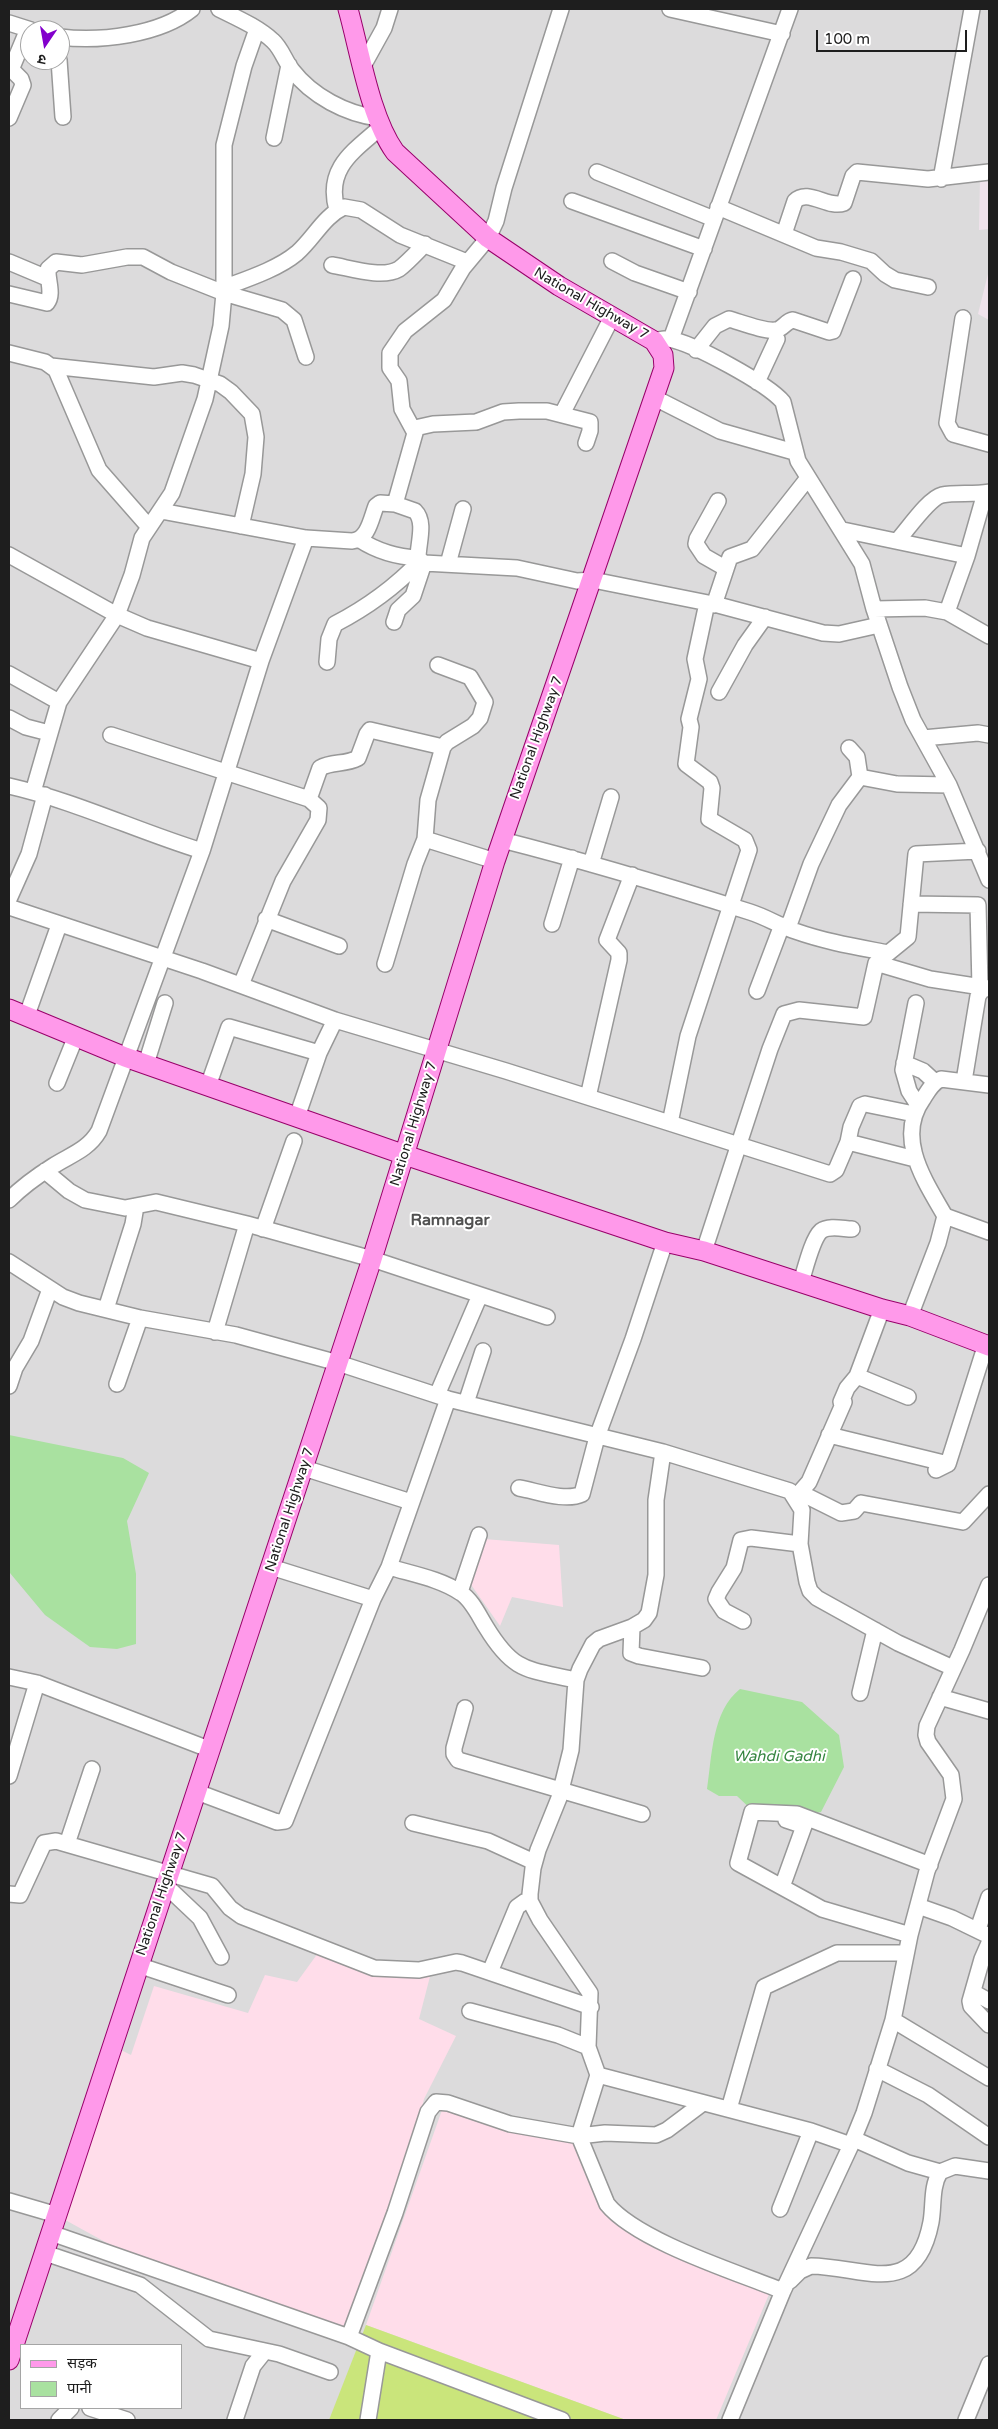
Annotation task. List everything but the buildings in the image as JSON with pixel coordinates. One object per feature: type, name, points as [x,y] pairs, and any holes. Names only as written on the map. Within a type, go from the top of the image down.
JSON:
[{"type":"main road","name":"National Highway 7","points":[[9,2360],[166,1879],[211,1750],[372,1259],[495,861],[655,398],[664,362],[660,347],[662,340],[612,317],[559,286],[488,238],[408,166],[386,140],[379,122],[348,9]]},
{"type":"main road","points":[[9,1009],[125,1057],[405,1155],[665,1242],[704,1252],[882,1309],[910,1316],[987,1345]]},
{"type":"street","points":[[70,38],[107,36],[159,28],[174,22],[192,9]]},
{"type":"street","points":[[220,9],[250,20],[274,42],[289,65],[311,88],[339,107],[379,122],[342,163],[334,191],[337,210]]},
{"type":"street","points":[[364,66],[384,28],[390,9]]},
{"type":"street","points":[[395,504],[411,454],[415,428],[402,409],[399,381],[390,368],[390,353],[405,331],[444,300],[467,262],[488,238],[499,213],[504,188],[561,9]]},
{"type":"street","points":[[670,9],[782,34]]},
{"type":"street","points":[[790,9],[689,292],[662,340],[696,350],[757,382],[776,394],[783,402],[787,411],[794,452],[808,478],[843,530],[864,569],[874,609],[900,687],[923,738],[949,785],[989,880]]},
{"type":"street","points":[[941,179],[972,9]]},
{"type":"street","points":[[9,898],[29,854],[49,733],[59,702],[117,615],[132,575],[142,538],[172,492],[180,472],[210,380],[221,326],[224,145],[244,66],[250,20]]},
{"type":"street","points":[[9,118],[23,85],[21,79],[12,70],[12,65],[20,49]]},
{"type":"street","points":[[274,138],[289,65]]},
{"type":"street","points":[[60,70],[63,117]]},
{"type":"street","points":[[597,172],[784,234],[816,248],[841,252],[871,261],[889,277],[928,288]]},
{"type":"street","points":[[784,234],[795,202],[799,197],[804,196],[833,204],[844,203],[853,176],[857,172],[941,179],[989,172]]},
{"type":"street","points":[[572,201],[704,249]]},
{"type":"street","points":[[223,290],[296,254],[337,210],[344,207],[361,210],[389,229],[467,262]]},
{"type":"street","points":[[332,265],[376,272],[392,272],[399,269],[425,244]]},
{"type":"street","points":[[9,294],[47,303],[50,294],[47,278],[48,268],[56,262],[94,264],[136,256],[143,257],[171,272],[289,314],[299,332],[306,357]]},
{"type":"street","points":[[612,261],[635,273],[689,292]]},
{"type":"street","points":[[9,262],[47,278]]},
{"type":"street","points":[[696,350],[715,326],[729,319],[771,330],[779,330],[789,320],[793,320],[829,332],[833,331],[853,279]]},
{"type":"street","points":[[562,414],[612,317]]},
{"type":"street","points":[[963,318],[947,423],[953,434],[989,444]]},
{"type":"street","points":[[757,382],[777,339]]},
{"type":"street","points":[[9,353],[51,366],[154,377],[182,373],[220,384],[244,403],[254,422],[256,456],[240,526]]},
{"type":"street","points":[[51,366],[56,370],[99,470],[149,527]]},
{"type":"street","points":[[655,398],[720,431],[794,452]]},
{"type":"street","points":[[415,428],[433,424],[476,422],[503,412],[547,411],[590,422],[590,431],[586,443]]},
{"type":"street","points":[[670,1123],[688,1036],[732,907],[749,850],[745,840],[709,819],[712,788],[710,782],[686,764],[690,727],[689,719],[699,679],[695,659],[710,604],[730,557],[752,549],[808,478]]},
{"type":"street","points":[[898,540],[913,524],[928,502],[937,496],[943,494],[987,493],[947,612]]},
{"type":"street","points":[[718,501],[697,538],[696,544],[704,556],[725,568]]},
{"type":"street","points":[[360,540],[367,530],[376,506],[380,503],[395,504],[415,511],[421,518],[421,560],[413,596],[398,610],[394,622]]},
{"type":"street","points":[[448,564],[463,509]]},
{"type":"street","points":[[161,511],[306,538],[360,540],[375,548],[421,560],[448,564],[517,568],[577,581],[593,580],[710,604],[832,634],[879,625]]},
{"type":"street","points":[[843,530],[967,556]]},
{"type":"street","points":[[9,1200],[45,1171],[76,1154],[94,1138],[202,851],[261,661],[306,538]]},
{"type":"street","points":[[9,555],[117,615],[147,628],[261,661]]},
{"type":"street","points":[[327,662],[329,639],[335,624],[360,611],[404,577],[421,560]]},
{"type":"street","points":[[874,609],[925,608],[947,612],[989,636]]},
{"type":"street","points":[[719,692],[745,645],[765,617]]},
{"type":"street","points":[[386,964],[425,839],[428,800],[443,747],[447,742],[473,726],[480,718],[485,702],[470,677],[438,665]]},
{"type":"street","points":[[9,674],[59,702]]},
{"type":"street","points":[[9,718],[26,727],[49,733]]},
{"type":"street","points":[[309,799],[320,768],[329,763],[345,763],[358,758],[370,730],[443,747]]},
{"type":"street","points":[[111,735],[309,799],[319,808],[318,820],[288,869],[266,919],[241,985]]},
{"type":"street","points":[[923,738],[989,735]]},
{"type":"street","points":[[756,991],[811,864],[839,805],[860,777],[856,757],[848,748]]},
{"type":"street","points":[[860,777],[897,784],[949,785]]},
{"type":"street","points":[[9,786],[81,806],[149,834],[202,851]]},
{"type":"street","points":[[591,864],[611,797]]},
{"type":"street","points":[[425,839],[495,861]]},
{"type":"street","points":[[502,840],[632,875],[732,907],[882,958],[930,979],[986,988]]},
{"type":"street","points":[[704,1252],[770,1049],[784,1014],[798,1010],[864,1017],[882,958],[908,937],[916,854],[978,851]]},
{"type":"street","points":[[552,924],[572,858]]},
{"type":"street","points":[[588,1097],[619,960],[618,953],[606,940],[632,875]]},
{"type":"street","points":[[911,904],[978,905],[986,988]]},
{"type":"street","points":[[9,907],[59,925],[162,957],[335,1020],[588,1097],[830,1174],[836,1170],[860,1106],[865,1104],[916,1110]]},
{"type":"street","points":[[266,919],[339,946]]},
{"type":"street","points":[[27,1015],[59,925]]},
{"type":"street","points":[[964,1081],[978,996],[986,988]]},
{"type":"street","points":[[146,1064],[165,1002]]},
{"type":"street","points":[[916,1003],[904,1063],[903,1078],[916,1110]]},
{"type":"street","points":[[297,1117],[319,1053],[335,1020]]},
{"type":"street","points":[[208,1086],[229,1028],[319,1053]]},
{"type":"street","points":[[57,1083],[76,1036]]},
{"type":"street","points":[[904,1063],[923,1071],[935,1082]]},
{"type":"street","points":[[989,1085],[947,1079],[935,1082],[916,1110],[912,1138],[915,1159],[945,1216],[989,1232]]},
{"type":"street","points":[[263,1229],[294,1141]]},
{"type":"street","points":[[848,1142],[915,1159]]},
{"type":"street","points":[[45,1171],[69,1192],[84,1200],[125,1208],[156,1202],[247,1224],[372,1259],[547,1317]]},
{"type":"street","points":[[106,1309],[133,1224],[136,1206]]},
{"type":"street","points":[[910,1316],[938,1243],[945,1216]]},
{"type":"street","points":[[215,1332],[247,1224]]},
{"type":"street","points":[[801,1282],[821,1231],[828,1228],[852,1229]]},
{"type":"street","points":[[519,1488],[565,1496],[576,1497],[582,1494],[597,1437],[633,1339],[665,1242]]},
{"type":"street","points":[[9,1262],[50,1289],[79,1303],[140,1318],[236,1335],[338,1363],[466,1404],[663,1452],[786,1489],[841,1513],[854,1511],[861,1503],[963,1522],[989,1494]]},
{"type":"street","points":[[9,1386],[15,1368],[31,1341],[50,1289]]},
{"type":"street","points":[[197,1792],[277,1822],[285,1822],[373,1599],[389,1567],[443,1397],[480,1295]]},
{"type":"street","points":[[798,1495],[809,1482],[844,1402],[841,1402],[846,1388],[857,1376],[882,1309]]},
{"type":"street","points":[[117,1384],[140,1318]]},
{"type":"street","points":[[829,1435],[942,1467],[987,1345]]},
{"type":"street","points":[[466,1404],[483,1351]]},
{"type":"street","points":[[857,1376],[908,1397]]},
{"type":"street","points":[[663,1452],[656,1500],[656,1575],[652,1600],[644,1620],[632,1628],[599,1639],[593,1644],[576,1680],[573,1737],[561,1788],[534,1862],[530,1902],[540,1920],[589,1988],[588,2046],[598,2075],[579,2136],[607,2204],[614,2213],[654,2238],[785,2287]]},
{"type":"street","points":[[304,1468],[411,1502]]},
{"type":"street","points":[[798,1495],[802,1510],[800,1544],[810,1591],[818,1598],[875,1630],[954,1668]]},
{"type":"street","points":[[460,1592],[479,1535]]},
{"type":"street","points":[[743,1620],[724,1611],[716,1600],[734,1568],[741,1540],[751,1538],[800,1544]]},
{"type":"street","points":[[271,1567],[373,1599]]},
{"type":"street","points":[[389,1567],[460,1592],[476,1610],[495,1642],[514,1663],[523,1668],[576,1680]]},
{"type":"street","points":[[730,2420],[785,2287],[853,2142],[878,2069],[893,2020],[906,1953],[918,1906],[930,1865],[954,1799],[951,1775],[926,1735],[930,1715],[954,1668],[989,1585]]},
{"type":"street","points":[[632,1628],[631,1653],[702,1668]]},
{"type":"street","points":[[860,1693],[875,1630]]},
{"type":"street","points":[[9,1677],[37,1683],[211,1750]]},
{"type":"street","points":[[9,1776],[12,1758],[37,1683]]},
{"type":"street","points":[[940,1697],[989,1711]]},
{"type":"street","points":[[465,1708],[454,1748],[458,1760],[561,1788],[642,1814]]},
{"type":"street","points":[[67,1844],[92,1770]]},
{"type":"street","points":[[910,1935],[822,1909],[738,1863],[752,1812],[797,1814],[930,1865]]},
{"type":"street","points":[[764,1813],[804,1826],[782,1887]]},
{"type":"street","points":[[412,1823],[488,1841],[534,1862]]},
{"type":"street","points":[[9,1894],[14,1896],[22,1892],[44,1843],[50,1840],[67,1844],[166,1879],[212,1886],[230,1908],[241,1916],[374,1968],[419,1970],[456,1962],[590,2006]]},
{"type":"street","points":[[166,1879],[200,1918],[221,1957]]},
{"type":"street","points":[[918,1906],[984,1932],[989,1897]]},
{"type":"street","points":[[490,1972],[517,1907],[524,1902],[530,1902]]},
{"type":"street","points":[[989,1943],[972,1992],[972,2006],[989,2025]]},
{"type":"street","points":[[729,2110],[764,1987],[836,1954],[906,1953]]},
{"type":"street","points":[[138,1966],[228,1995]]},
{"type":"street","points":[[972,1992],[989,2001]]},
{"type":"street","points":[[470,2011],[558,2035],[588,2046]]},
{"type":"street","points":[[893,2020],[989,2078]]},
{"type":"street","points":[[878,2069],[928,2095],[989,2136]]},
{"type":"street","points":[[598,2075],[853,2142],[908,2163],[940,2172],[955,2166],[966,2166],[989,2171]]},
{"type":"street","points":[[349,2337],[395,2212],[428,2112],[436,2102],[448,2103],[510,2124],[579,2136],[605,2133],[656,2135],[667,2130],[703,2103]]},
{"type":"street","points":[[780,2209],[811,2131]]},
{"type":"street","points":[[785,2287],[800,2271],[811,2266],[892,2274],[908,2268],[922,2247],[930,2224],[934,2187],[940,2172]]},
{"type":"street","points":[[9,2201],[57,2215]]},
{"type":"street","points":[[51,2234],[349,2337],[379,2351],[562,2420]]},
{"type":"street","points":[[45,2253],[140,2285],[209,2339],[265,2351],[330,2372]]},
{"type":"street","points":[[235,2420],[253,2366],[265,2351]]},
{"type":"street","points":[[368,2420],[379,2351]]},
{"type":"street","points":[[966,2420],[989,2364]]},
{"type":"street","points":[[59,2420],[70,2409]]},
{"type":"street","points":[[93,2409],[127,2420]]},
{"type":"shaded area","name":"Ramnagar","points":[[9,9],[989,9],[989,175],[980,179],[979,230],[989,229],[989,270],[978,314],[989,320],[989,2420],[9,2420]]},
{"type":"shaded area","points":[[484,1539],[559,1545],[563,1607],[512,1597],[500,1626],[467,1579]]},
{"type":"shaded area","points":[[318,1953],[373,1964],[434,1961],[419,2019],[456,2036],[424,2099],[395,2213],[349,2337],[147,2265],[58,2216],[115,2047],[131,2055],[154,1986],[248,2013],[265,1975],[297,1982]]},
{"type":"shaded area","points":[[442,2110],[510,2133],[574,2130],[596,2186],[656,2235],[775,2280],[716,2420],[626,2420],[366,2325]]},
{"type":"shaded area","points":[[366,2325],[626,2420],[329,2420]]},
{"type":"water","points":[[9,1435],[123,1458],[149,1473],[127,1521],[136,1574],[136,1644],[117,1649],[90,1647],[45,1615],[10,1573]]},
{"type":"water","name":"Wahdi Gadhi","points":[[740,1689],[802,1702],[839,1735],[844,1767],[821,1812],[788,1818],[754,1812],[737,1796],[719,1796],[707,1789],[712,1749],[719,1722],[731,1698]]},
{"type":"district","name":"Ramnagar","points":[[450,1221]]}]
